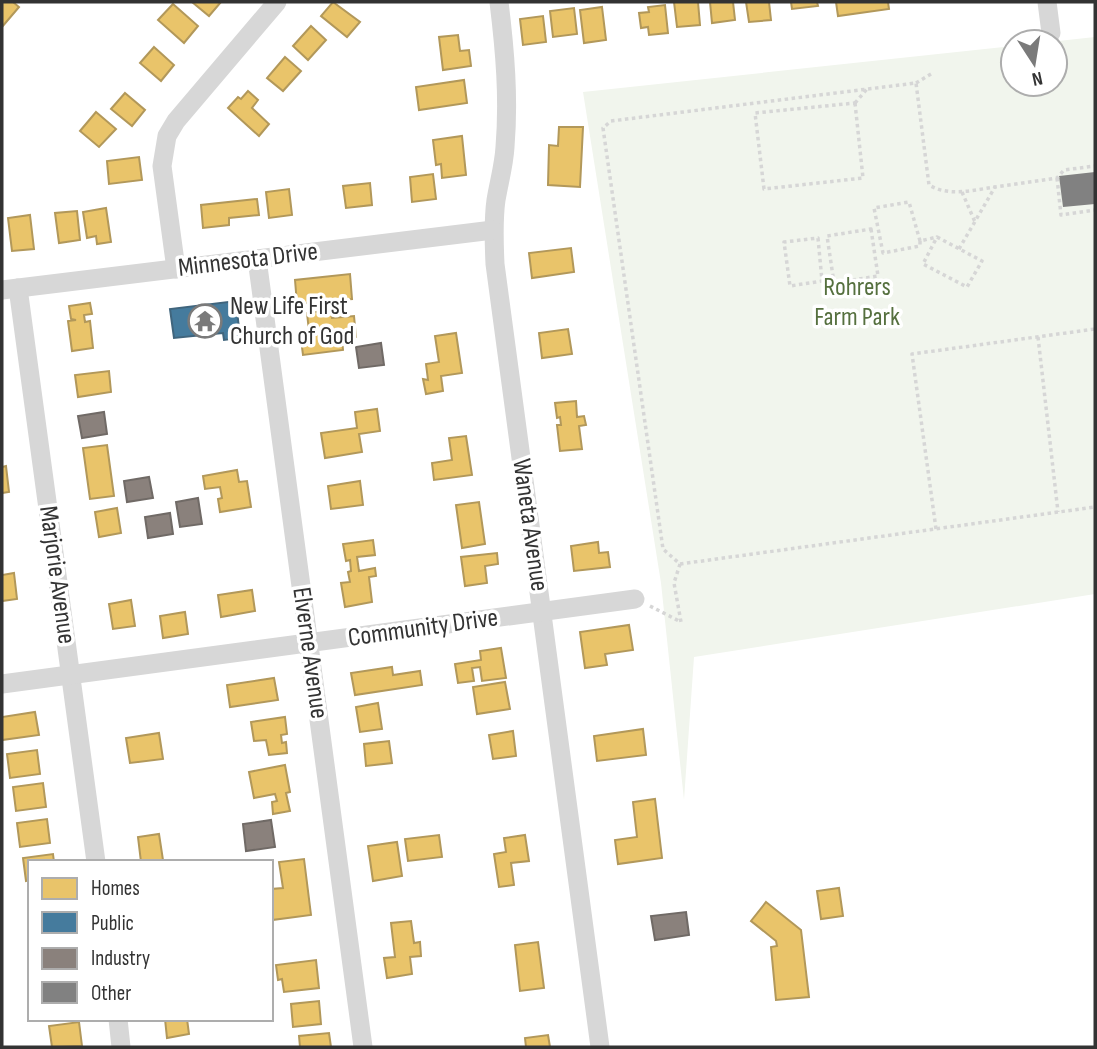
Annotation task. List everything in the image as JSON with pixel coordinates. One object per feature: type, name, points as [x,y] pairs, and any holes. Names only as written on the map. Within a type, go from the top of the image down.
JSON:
[{"type":"street","points":[[176,269],[162,166],[167,136],[176,121],[277,2]]},
{"type":"street","name":"Waneta Avenue","points":[[499,2],[507,69],[508,110],[503,172],[496,199],[495,264],[600,1047]]},
{"type":"street","points":[[1047,2],[1050,28]]},
{"type":"street","name":"Minnesota Drive","points":[[10,289],[494,230]]},
{"type":"street","name":"Elverne Avenue","points":[[257,259],[363,1047]]},
{"type":"street","name":"Marjorie Avenue","points":[[10,289],[71,675],[96,860]]},
{"type":"street","name":"Community Drive","points":[[2,684],[635,599]]},
{"type":"street","points":[[118,1021],[121,1047]]},
{"type":"path","points":[[931,74],[916,83],[611,121],[603,128],[663,549],[680,564],[1095,507]]},
{"type":"path","points":[[916,83],[929,185],[939,191],[962,192],[1057,178],[1064,170],[1095,166]]},
{"type":"path","points":[[855,103],[755,113],[764,189],[863,178],[855,103],[866,89]]},
{"type":"path","points":[[1057,178],[1061,215],[1095,210]]},
{"type":"path","points":[[959,248],[995,187]]},
{"type":"path","points":[[962,192],[975,222]]},
{"type":"path","points":[[874,254],[883,253],[920,246],[909,202],[874,208],[883,253]]},
{"type":"path","points":[[818,238],[822,281],[790,286],[784,242],[871,229],[878,276],[834,283],[827,236]]},
{"type":"path","points":[[920,241],[937,237],[982,261],[967,287],[923,264],[937,237]]},
{"type":"path","points":[[936,529],[912,354],[1095,330]]},
{"type":"path","points":[[1038,337],[1058,512]]},
{"type":"path","points":[[635,599],[681,622],[674,583],[680,564]]},
{"type":"green space","name":"Rohrers Farm Park","points":[[1095,37],[1095,594],[694,657],[684,800],[661,583],[583,92],[999,47],[999,98],[1069,98],[1069,40]]},
{"type":"building: Homes","points":[[2,2],[13,2],[19,7],[2,27]]},
{"type":"building: Homes","points":[[192,2],[221,2],[209,16]]},
{"type":"building: Homes","points":[[333,2],[360,22],[347,37],[321,16]]},
{"type":"building: Homes","points":[[674,2],[698,2],[700,25],[677,27]]},
{"type":"building: Homes","points":[[710,2],[733,2],[735,20],[712,23]]},
{"type":"building: Homes","points":[[746,2],[769,2],[771,20],[749,22]]},
{"type":"building: Homes","points":[[791,2],[817,2],[818,6],[792,9]]},
{"type":"building: Homes","points":[[836,2],[888,2],[889,9],[838,16]]},
{"type":"building: Homes","points":[[173,4],[198,26],[184,43],[158,20]]},
{"type":"building: Homes","points":[[665,5],[668,33],[649,35],[648,27],[641,28],[639,13],[649,12],[648,7]]},
{"type":"building: Homes","points":[[602,7],[606,40],[584,43],[580,10]]},
{"type":"building: Homes","points":[[574,8],[577,34],[553,37],[550,11]]},
{"type":"building: Homes","points":[[543,16],[546,42],[523,45],[520,19]]},
{"type":"building: Homes","points":[[311,26],[326,40],[308,60],[293,46]]},
{"type":"building: Homes","points":[[458,35],[460,51],[469,50],[471,66],[443,70],[439,37]]},
{"type":"building: Homes","points":[[154,47],[174,65],[161,81],[140,63]]},
{"type":"building: Homes","points":[[285,57],[301,71],[283,91],[267,78]]},
{"type":"building: Homes","points":[[464,80],[467,103],[419,110],[416,87]]},
{"type":"building: Homes","points":[[248,91],[258,100],[252,108],[269,124],[259,136],[228,108]]},
{"type":"building: Homes","points":[[125,93],[145,110],[132,126],[111,109]]},
{"type":"building: Homes","points":[[96,112],[116,129],[99,147],[80,131]]},
{"type":"building: Homes","points":[[559,127],[583,127],[580,187],[548,185],[549,145],[558,146]]},
{"type":"building: Homes","points":[[462,136],[466,175],[442,178],[441,164],[436,165],[433,140]]},
{"type":"building: Homes","points":[[139,157],[142,180],[109,184],[107,161]]},
{"type":"building: Homes","points":[[433,174],[436,199],[412,202],[410,177]]},
{"type":"building: Homes","points":[[370,183],[372,205],[346,208],[343,186]]},
{"type":"building: Homes","points":[[289,189],[292,215],[269,218],[266,192]]},
{"type":"building: Homes","points":[[257,199],[259,215],[229,218],[229,225],[203,228],[201,205]]},
{"type":"building: Homes","points":[[106,208],[111,242],[97,244],[96,236],[87,238],[83,212]]},
{"type":"building: Homes","points":[[77,211],[80,240],[59,243],[55,213]]},
{"type":"building: Homes","points":[[30,215],[34,249],[12,251],[8,218]]},
{"type":"building: Homes","points":[[571,248],[574,272],[532,278],[529,253]]},
{"type":"building: Homes","points":[[350,274],[352,299],[297,304],[295,280]]},
{"type":"building: Homes","points":[[90,303],[92,314],[84,315],[85,322],[90,321],[93,348],[72,351],[68,321],[76,320],[71,319],[69,306]]},
{"type":"building: Homes","points":[[330,310],[332,318],[354,316],[356,337],[342,339],[343,350],[303,355],[300,332],[309,331],[307,313]]},
{"type":"building: Homes","points":[[568,329],[572,354],[542,358],[539,333]]},
{"type":"building: Homes","points":[[456,333],[462,373],[441,376],[443,391],[426,394],[423,379],[428,380],[426,364],[439,362],[435,336]]},
{"type":"building: Homes","points":[[109,371],[111,392],[78,397],[75,375]]},
{"type":"building: Homes","points":[[576,401],[577,417],[584,416],[586,425],[579,426],[582,449],[560,451],[557,425],[561,425],[555,403]]},
{"type":"building: Homes","points":[[377,409],[380,431],[359,434],[362,452],[325,458],[321,433],[357,428],[355,412]]},
{"type":"building: Homes","points":[[466,436],[472,475],[434,480],[432,463],[452,460],[449,438]]},
{"type":"building: Homes","points":[[107,445],[114,496],[90,499],[83,448]]},
{"type":"building: Homes","points":[[6,466],[9,492],[2,493],[2,467]]},
{"type":"building: Homes","points":[[237,470],[239,482],[247,481],[251,507],[220,512],[220,487],[205,489],[203,476]]},
{"type":"building: Homes","points":[[360,481],[363,505],[331,509],[328,486]]},
{"type":"building: Homes","points":[[479,502],[485,544],[462,548],[456,505]]},
{"type":"building: Homes","points":[[117,508],[121,533],[99,537],[95,512]]},
{"type":"building: Homes","points":[[373,540],[375,555],[357,557],[359,571],[375,568],[376,576],[369,577],[372,602],[345,607],[341,583],[350,582],[348,572],[351,571],[350,560],[346,561],[343,544]]},
{"type":"building: Homes","points":[[598,542],[599,553],[608,552],[610,567],[574,571],[571,546]]},
{"type":"building: Homes","points":[[497,553],[498,564],[485,566],[487,583],[465,586],[461,557]]},
{"type":"building: Homes","points":[[14,573],[17,599],[2,601],[2,575]]},
{"type":"building: Homes","points":[[252,590],[255,611],[221,617],[218,595]]},
{"type":"building: Homes","points":[[131,600],[135,626],[113,629],[109,604]]},
{"type":"building: Homes","points":[[185,612],[188,634],[163,638],[160,616]]},
{"type":"building: Homes","points":[[629,625],[633,650],[605,654],[607,665],[585,668],[580,632]]},
{"type":"building: Homes","points":[[501,648],[506,678],[482,681],[480,667],[472,668],[474,681],[458,683],[455,664],[481,660],[480,651]]},
{"type":"building: Homes","points":[[392,667],[393,675],[420,671],[422,685],[355,695],[351,673]]},
{"type":"building: Homes","points":[[274,678],[278,700],[230,707],[227,685]]},
{"type":"building: Homes","points":[[505,682],[510,709],[477,714],[473,687]]},
{"type":"building: Homes","points":[[378,703],[382,729],[360,732],[356,707]]},
{"type":"building: Homes","points":[[35,712],[39,735],[2,740],[2,717]]},
{"type":"building: Homes","points":[[285,717],[287,734],[281,735],[282,743],[286,742],[287,753],[269,755],[266,740],[254,741],[251,722]]},
{"type":"building: Homes","points":[[643,729],[646,755],[597,761],[594,736]]},
{"type":"building: Homes","points":[[513,731],[516,756],[493,759],[489,735]]},
{"type":"building: Homes","points":[[159,733],[163,759],[130,763],[126,738]]},
{"type":"building: Homes","points":[[389,741],[392,763],[366,766],[364,744]]},
{"type":"building: Homes","points":[[37,750],[40,774],[10,778],[7,754]]},
{"type":"building: Homes","points":[[285,765],[290,811],[273,814],[272,802],[277,801],[275,794],[254,798],[249,772]]},
{"type":"building: Homes","points":[[43,783],[46,807],[16,811],[13,787]]},
{"type":"building: Homes","points":[[655,799],[662,858],[618,864],[615,840],[637,837],[633,802]]},
{"type":"building: Homes","points":[[47,819],[50,843],[20,847],[17,823]]},
{"type":"building: Homes","points":[[159,834],[163,860],[141,860],[138,837]]},
{"type":"building: Homes","points":[[439,835],[442,857],[408,861],[405,839]]},
{"type":"building: Homes","points":[[525,835],[529,861],[511,863],[514,885],[499,887],[494,854],[506,852],[504,838]]},
{"type":"building: Homes","points":[[397,842],[402,876],[373,881],[368,846]]},
{"type":"building: Homes","points":[[53,854],[54,860],[28,860],[26,881],[23,858]]},
{"type":"building: Homes","points":[[304,859],[311,915],[273,920],[273,889],[283,888],[279,862]]},
{"type":"building: Homes","points":[[839,888],[843,916],[821,919],[817,891]]},
{"type":"building: Homes","points":[[766,902],[801,930],[809,997],[776,1000],[771,947],[777,946],[776,941],[751,921]]},
{"type":"building: Homes","points":[[411,921],[414,943],[420,942],[421,956],[410,957],[412,974],[387,978],[384,958],[395,957],[391,923]]},
{"type":"building: Homes","points":[[538,942],[544,988],[520,991],[515,945]]},
{"type":"building: Homes","points":[[316,960],[319,988],[284,992],[282,979],[278,980],[276,965]]},
{"type":"building: Homes","points":[[319,1001],[321,1024],[293,1027],[291,1004]]},
{"type":"building: Homes","points":[[165,1021],[187,1021],[189,1034],[167,1038]]},
{"type":"building: Homes","points":[[79,1022],[82,1046],[52,1047],[49,1026]]},
{"type":"building: Homes","points":[[329,1033],[331,1047],[300,1047],[299,1036]]},
{"type":"building: Homes","points":[[548,1035],[550,1047],[526,1047],[525,1038]]},
{"type":"building: Public","name":"New Life First Church of God","points":[[236,301],[240,338],[224,340],[223,333],[174,338],[170,309]]},
{"type":"building: Industry","points":[[381,343],[384,365],[359,368],[356,347]]},
{"type":"building: Industry","points":[[104,412],[107,434],[82,438],[78,416]]},
{"type":"building: Industry","points":[[149,477],[153,498],[127,502],[124,481]]},
{"type":"building: Industry","points":[[198,498],[202,524],[180,527],[176,502]]},
{"type":"building: Industry","points":[[170,513],[173,534],[148,538],[145,517]]},
{"type":"building: Industry","points":[[271,820],[275,847],[246,851],[243,824]]},
{"type":"building: Industry","points":[[686,912],[689,935],[655,940],[651,916]]},
{"type":"building: Other","points":[[1095,172],[1095,204],[1063,207],[1059,176]]},
{"type":"place","name":"New Life First Church of God","points":[[205,321]]}]
